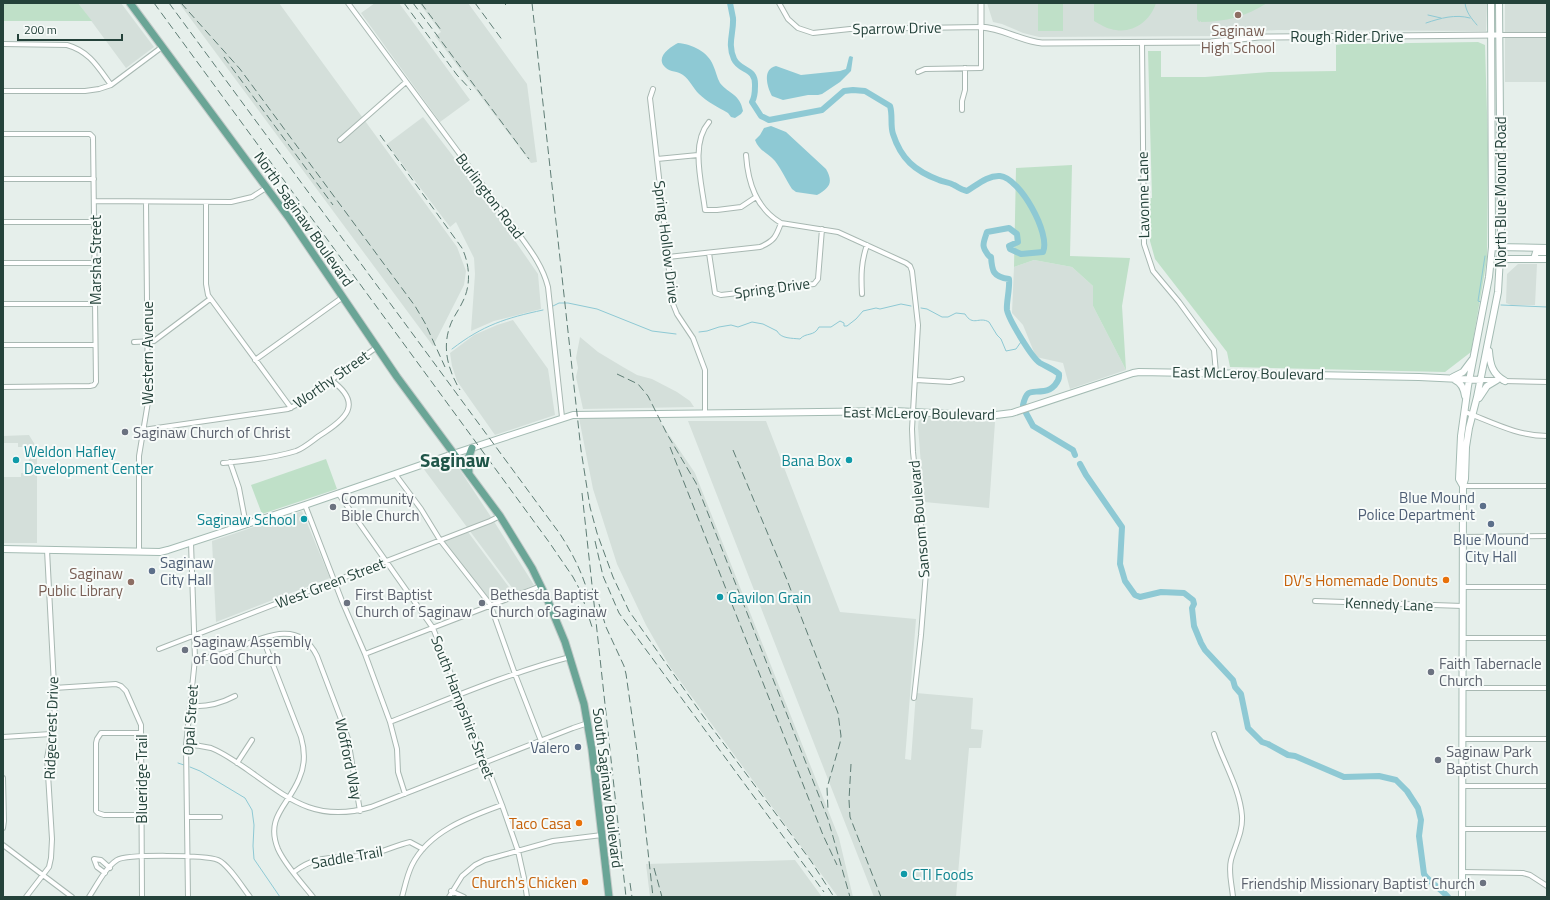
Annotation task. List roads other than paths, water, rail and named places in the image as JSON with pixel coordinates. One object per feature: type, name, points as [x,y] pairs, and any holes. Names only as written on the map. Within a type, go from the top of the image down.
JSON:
[{"type":"main road","name":"North Saginaw Boulevard","points":[[130,3],[266,188],[453,454]]},
{"type":"main road","name":"North Blue Mound Road","points":[[1462,486],[1459,479],[1460,456],[1466,403],[1489,277],[1492,248],[1491,3]]},
{"type":"main road","name":"North Blue Mound Road","points":[[1476,403],[1498,292],[1501,259],[1499,3]]},
{"type":"main road","points":[[1492,248],[1547,248]]},
{"type":"main road","points":[[1534,259],[1536,252],[1547,252]]},
{"type":"main road","points":[[1491,259],[1547,259]]},
{"type":"main road","points":[[1489,341],[1489,354],[1492,368],[1498,377],[1505,381]]},
{"type":"main road","points":[[1449,378],[1463,372],[1475,354]]},
{"type":"main road","name":"East McLeroy Boulevard","points":[[3,549],[160,552],[246,525],[562,417],[581,414],[914,411],[977,416],[999,416],[1016,412],[1133,373],[1216,373],[1481,380]]},
{"type":"main road","points":[[1449,378],[1461,384],[1466,403]]},
{"type":"main road","points":[[1462,897],[1462,486],[1466,479],[1466,447],[1472,415],[1476,403],[1487,386],[1497,380]]},
{"type":"main road","points":[[469,474],[468,459],[472,448]]},
{"type":"main road","name":"South Saginaw Boulevard","points":[[453,454],[500,516],[520,547],[556,618],[570,657],[581,692],[588,723],[609,897]]},
{"type":"street","name":"Burlington Road","points":[[348,3],[536,257],[544,273],[549,292],[562,417]]},
{"type":"street","name":"Sparrow Drive","points":[[779,3],[788,19],[798,28],[813,33],[850,29],[981,27]]},
{"type":"street","points":[[918,72],[925,69],[981,68],[981,3]]},
{"type":"street","name":"Rough Rider Drive","points":[[981,27],[1000,30],[1036,42],[1211,42],[1263,36],[1499,35]]},
{"type":"street","points":[[1499,35],[1547,35]]},
{"type":"street","name":"Lavonne Lane","points":[[1142,42],[1144,244],[1153,271],[1179,302],[1214,350],[1216,373]]},
{"type":"street","points":[[3,44],[67,45],[76,48],[93,59],[111,84]]},
{"type":"street","points":[[3,91],[85,91],[99,89],[111,84],[162,47]]},
{"type":"street","points":[[962,110],[962,101],[965,90],[965,68]]},
{"type":"street","points":[[340,140],[406,82]]},
{"type":"street","name":"Spring Hollow Drive","points":[[653,89],[650,98],[672,299],[677,314],[693,338],[705,370],[705,412]]},
{"type":"street","points":[[709,122],[704,128],[700,137],[698,156],[705,210],[741,207],[756,198]]},
{"type":"street","name":"Marsha Street","points":[[3,134],[90,134],[93,136],[96,382],[94,385],[90,386],[3,387]]},
{"type":"street","points":[[668,256],[760,247],[770,243],[776,237],[781,223],[766,212],[756,198],[747,165],[746,155]]},
{"type":"street","points":[[657,159],[698,156]]},
{"type":"street","points":[[3,179],[94,179]]},
{"type":"street","points":[[94,201],[206,203],[240,201],[252,197],[266,188]]},
{"type":"street","name":"Western Avenue","points":[[139,551],[139,456],[148,402],[146,202]]},
{"type":"street","points":[[206,203],[206,284],[210,299],[291,408]]},
{"type":"street","points":[[3,222],[94,222]]},
{"type":"street","name":"Sansom Boulevard","points":[[781,223],[838,232],[906,263],[910,266],[912,271],[918,325],[913,452],[926,572],[914,698]]},
{"type":"street","name":"Spring Drive","points":[[709,253],[715,293],[721,295],[814,284],[818,279],[822,229]]},
{"type":"street","points":[[862,294],[861,273],[863,257],[867,245]]},
{"type":"street","points":[[3,263],[95,263]]},
{"type":"street","points":[[255,360],[343,297]]},
{"type":"street","points":[[134,342],[154,341],[210,299]]},
{"type":"street","points":[[3,304],[95,304]]},
{"type":"street","points":[[3,346],[95,345]]},
{"type":"street","name":"Worthy Street","points":[[143,430],[291,408],[377,347]]},
{"type":"street","points":[[916,380],[950,382],[962,379]]},
{"type":"street","points":[[223,463],[284,454],[297,450],[339,422],[348,412],[349,400],[340,387],[331,380]]},
{"type":"street","points":[[1481,380],[1547,382]]},
{"type":"street","points":[[1465,412],[1517,432],[1529,435],[1547,436]]},
{"type":"street","points":[[230,462],[240,494],[246,525]]},
{"type":"street","points":[[395,474],[421,509],[440,540],[490,604],[541,741]]},
{"type":"street","points":[[1462,486],[1547,486]]},
{"type":"street","name":"South Hampshire Street","points":[[338,493],[433,628],[502,805],[518,851],[527,897]]},
{"type":"street","points":[[305,505],[365,654],[390,722],[397,749],[398,772],[405,794]]},
{"type":"street","name":"West Green Street","points":[[160,649],[500,516]]},
{"type":"street","points":[[1463,537],[1547,536]]},
{"type":"street","name":"Opal Street","points":[[188,897],[186,745],[195,659],[191,543]]},
{"type":"street","name":"Ridgecrest Drive","points":[[26,897],[48,867],[52,850],[47,758],[53,728],[55,705],[47,550]]},
{"type":"street","points":[[365,654],[490,604],[541,586]]},
{"type":"street","points":[[1463,587],[1547,587]]},
{"type":"street","name":"Kennedy Lane","points":[[1315,601],[1462,606]]},
{"type":"street","name":"Wofford Way","points":[[195,659],[209,659],[273,634],[289,633],[305,639],[313,647],[348,739],[360,811]]},
{"type":"street","points":[[1462,638],[1547,638]]},
{"type":"street","points":[[263,639],[303,744],[304,758],[302,773],[276,818],[274,834],[279,851],[312,897]]},
{"type":"street","points":[[390,722],[515,674],[546,663],[570,657]]},
{"type":"street","name":"Blueridge Trail","points":[[54,688],[116,684],[121,686],[126,691],[141,725],[142,897]]},
{"type":"street","points":[[1462,688],[1547,688]]},
{"type":"street","points":[[191,706],[206,707],[235,696]]},
{"type":"street","points":[[186,745],[211,748],[288,798],[307,807],[324,812],[343,813],[360,811],[588,723]]},
{"type":"street","points":[[141,733],[101,733],[96,743],[96,811],[99,814],[104,815],[141,814]]},
{"type":"street","points":[[3,737],[51,734]]},
{"type":"street","points":[[1214,734],[1232,776],[1241,809],[1240,833],[1230,868],[1233,897]]},
{"type":"street","points":[[1462,739],[1547,738]]},
{"type":"street","points":[[236,763],[252,740]]},
{"type":"street","points":[[3,778],[3,828]]},
{"type":"street","points":[[1462,786],[1547,786]]},
{"type":"street","points":[[402,897],[409,871],[423,849],[453,825],[502,805]]},
{"type":"street","points":[[187,817],[220,817]]},
{"type":"street","points":[[1462,829],[1547,829]]},
{"type":"street","points":[[448,897],[462,876],[475,865],[485,860],[553,841],[602,835]]},
{"type":"street","name":"Saddle Trail","points":[[294,872],[316,859],[370,855],[410,842],[423,849]]},
{"type":"street","points":[[3,845],[72,897]]},
{"type":"street","points":[[89,897],[114,862],[123,858],[187,856],[218,860],[235,877],[250,897]]},
{"type":"street","points":[[105,873],[97,867],[94,859],[101,860],[110,868]]},
{"type":"street","points":[[1462,872],[1523,873],[1530,875],[1547,886]]},
{"type":"street","points":[[452,891],[464,897]]},
{"type":"water","points":[[678,43],[694,47],[711,60],[720,83],[737,98],[742,105],[743,111],[741,114],[735,118],[731,117],[728,113],[702,97],[683,75],[666,68],[663,64],[662,57],[664,53]]},
{"type":"water","points":[[850,56],[853,57],[851,71],[840,82],[822,94],[783,100],[772,96],[770,92],[767,83],[767,74],[776,66],[801,75],[840,71],[846,69]]},
{"type":"water","points":[[771,126],[786,132],[826,169],[830,182],[825,190],[817,195],[796,192],[792,189],[775,161],[761,149],[755,140],[764,128]]},
{"type":"waterway","points":[[730,3],[733,18],[731,43],[732,53],[737,63],[750,73],[755,80],[755,90],[752,102],[761,116],[769,120],[822,110],[844,91],[865,91],[890,106],[892,131],[896,143],[910,163],[923,173],[967,191],[991,177],[1000,176],[1008,179],[1025,196],[1038,221],[1042,233],[1044,244],[1043,252],[1021,254],[1010,249],[1009,246],[1018,242],[1017,234],[1009,228],[987,232],[984,239],[984,247],[986,253],[991,257],[994,272],[1000,277],[1009,279],[1007,310],[1016,330],[1036,360],[1059,374],[1057,383],[1053,387],[1047,390],[1030,392],[1026,396],[1023,405]]},
{"type":"waterway","points":[[1465,3],[1468,12],[1477,25]]},
{"type":"waterway","points":[[1428,15],[1441,18]]},
{"type":"waterway","points":[[1426,23],[1443,18],[1470,18]]},
{"type":"waterway","points":[[1481,302],[1478,301],[1485,256]]},
{"type":"waterway","points":[[553,306],[559,303],[568,303],[597,309],[652,331],[676,334]]},
{"type":"waterway","points":[[699,332],[731,325],[738,327],[752,322],[763,324],[777,331],[784,337],[800,339],[815,332],[819,327],[831,327],[840,321],[844,323],[844,326],[847,326],[863,311],[901,304],[911,306]]},
{"type":"waterway","points":[[1501,305],[1547,307]]},
{"type":"waterway","points":[[921,308],[927,309],[942,317],[948,317],[956,313],[965,314],[973,321],[985,320],[989,322],[1001,339],[1006,351],[1016,349],[1023,339]]},
{"type":"waterway","points":[[452,349],[485,328],[518,316],[543,310]]},
{"type":"waterway","points":[[1026,413],[1033,426],[1073,450],[1075,455]]},
{"type":"waterway","points":[[1080,464],[1122,527],[1120,564],[1125,581],[1135,595],[1140,597],[1161,592],[1184,593],[1193,600],[1194,604],[1192,608],[1194,626],[1201,643],[1205,650],[1233,680],[1235,687],[1241,694],[1248,728],[1262,742],[1288,755],[1295,756],[1344,777],[1379,776],[1396,780],[1407,791],[1418,808],[1421,820],[1419,836],[1424,874],[1448,897]]},
{"type":"waterway","points":[[178,763],[184,765]]},
{"type":"waterway","points":[[190,767],[200,771],[245,798],[252,810],[254,825],[254,859],[280,897]]},
{"type":"railway","points":[[154,3],[549,542],[580,590],[593,630]]},
{"type":"railway","points":[[169,3],[560,534],[577,564],[589,597]]},
{"type":"railway","points":[[181,3],[240,69],[415,306],[425,323],[445,367]]},
{"type":"railway","points":[[404,3],[457,75],[471,90]]},
{"type":"railway","points":[[413,3],[529,159]]},
{"type":"railway","points":[[421,3],[441,30]]},
{"type":"railway","points":[[475,3],[503,41]]},
{"type":"railway","points":[[532,3],[581,450],[590,507],[597,533],[613,577],[629,611],[703,716],[811,861],[834,897]]},
{"type":"railway","points":[[224,57],[333,205]]},
{"type":"railway","points":[[380,135],[462,248],[467,261],[468,282],[466,295],[451,323],[446,342],[449,367],[460,390]]},
{"type":"railway","points":[[617,374],[638,384],[648,396],[667,434],[696,483],[828,819],[850,897]]},
{"type":"railway","points":[[670,447],[823,835],[837,865]]},
{"type":"railway","points":[[733,450],[787,580],[838,713],[841,736],[827,788],[828,810]]},
{"type":"railway","points":[[582,493],[626,897]]},
{"type":"railway","points":[[595,541],[603,576],[619,613],[824,892]]},
{"type":"railway","points":[[599,604],[606,627],[624,666],[626,674],[637,751],[653,897]]},
{"type":"railway","points":[[851,764],[849,800],[850,817],[881,897]]},
{"type":"railway","points":[[654,868],[662,897]]},
{"type":"railway","points":[[630,883],[632,897]]},
{"type":"place","name":"Saginaw High School","points":[[1238,15]]},
{"type":"place","name":"Saginaw Church of Christ","points":[[125,432]]},
{"type":"place","name":"Weldon Hafley Development Center","points":[[16,460]]},
{"type":"place","name":"Bana Box","points":[[849,460]]},
{"type":"place","name":"Blue Mound Police Department","points":[[1483,506]]},
{"type":"place","name":"Community Bible Church","points":[[333,507]]},
{"type":"place","name":"Saginaw School","points":[[304,519]]},
{"type":"place","name":"Blue Mound City Hall","points":[[1491,524]]},
{"type":"place","name":"Saginaw City Hall","points":[[152,571]]},
{"type":"place","name":"DV's Homemade Donuts","points":[[1446,580]]},
{"type":"place","name":"Saginaw Public Library","points":[[131,582]]},
{"type":"place","name":"Gavilon Grain","points":[[720,597]]},
{"type":"place","name":"First Baptist Church of Saginaw","points":[[347,603]]},
{"type":"place","name":"Bethesda Baptist Church of Saginaw","points":[[482,603]]},
{"type":"place","name":"Saginaw Assembly of God Church","points":[[185,650]]},
{"type":"place","name":"Faith Tabernacle Church","points":[[1431,672]]},
{"type":"place","name":"Valero","points":[[578,747]]},
{"type":"place","name":"Saginaw Park Baptist Church","points":[[1438,760]]},
{"type":"place","name":"Taco Casa","points":[[579,823]]},
{"type":"place","name":"CTI Foods","points":[[904,874]]},
{"type":"place","name":"Church's Chicken","points":[[585,882]]},
{"type":"place","name":"Friendship Missionary Baptist Church","points":[[1483,883]]},
{"type":"district","name":"Saginaw","points":[[455,459]]}]
